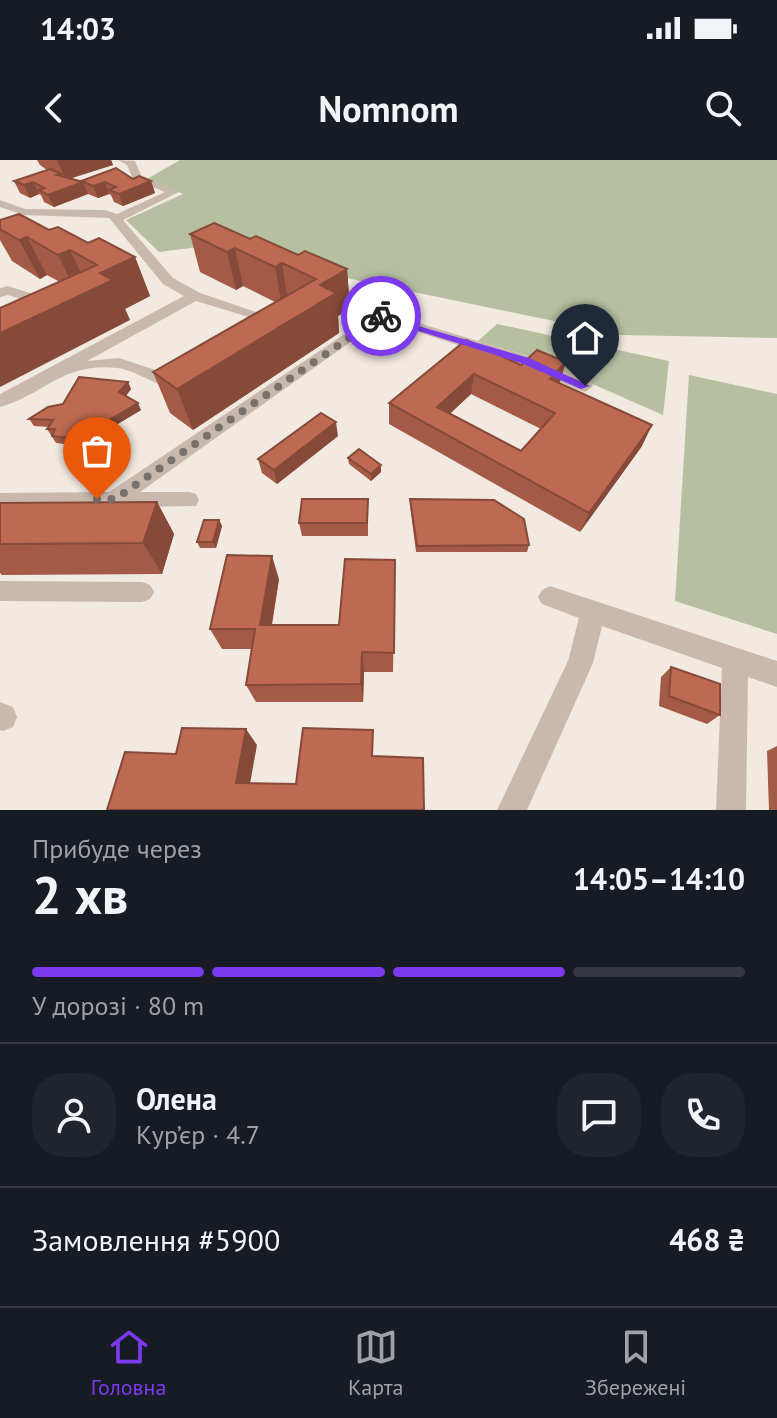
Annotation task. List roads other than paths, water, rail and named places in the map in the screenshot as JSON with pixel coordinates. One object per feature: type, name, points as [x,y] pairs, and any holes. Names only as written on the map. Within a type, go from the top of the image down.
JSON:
[{"type":"street","points":[[116,219],[174,192],[137,177],[131,163],[123,160]]},
{"type":"street","points":[[0,203],[24,212],[105,213],[116,219],[168,281],[195,296],[279,322],[254,337]]},
{"type":"street","points":[[3,289],[73,312]]},
{"type":"street","points":[[0,401],[195,296]]},
{"type":"street","points":[[115,499],[379,315],[395,298]]},
{"type":"street","points":[[379,315],[525,361],[585,386]]},
{"type":"street","points":[[61,368],[119,363],[181,385],[193,377]]},
{"type":"street","points":[[0,520],[5,501],[189,500]]},
{"type":"street","points":[[0,591],[142,592]]},
{"type":"street","points":[[550,597],[777,674]]},
{"type":"street","points":[[512,810],[580,663],[593,612]]},
{"type":"street","points":[[731,810],[735,660]]}]
